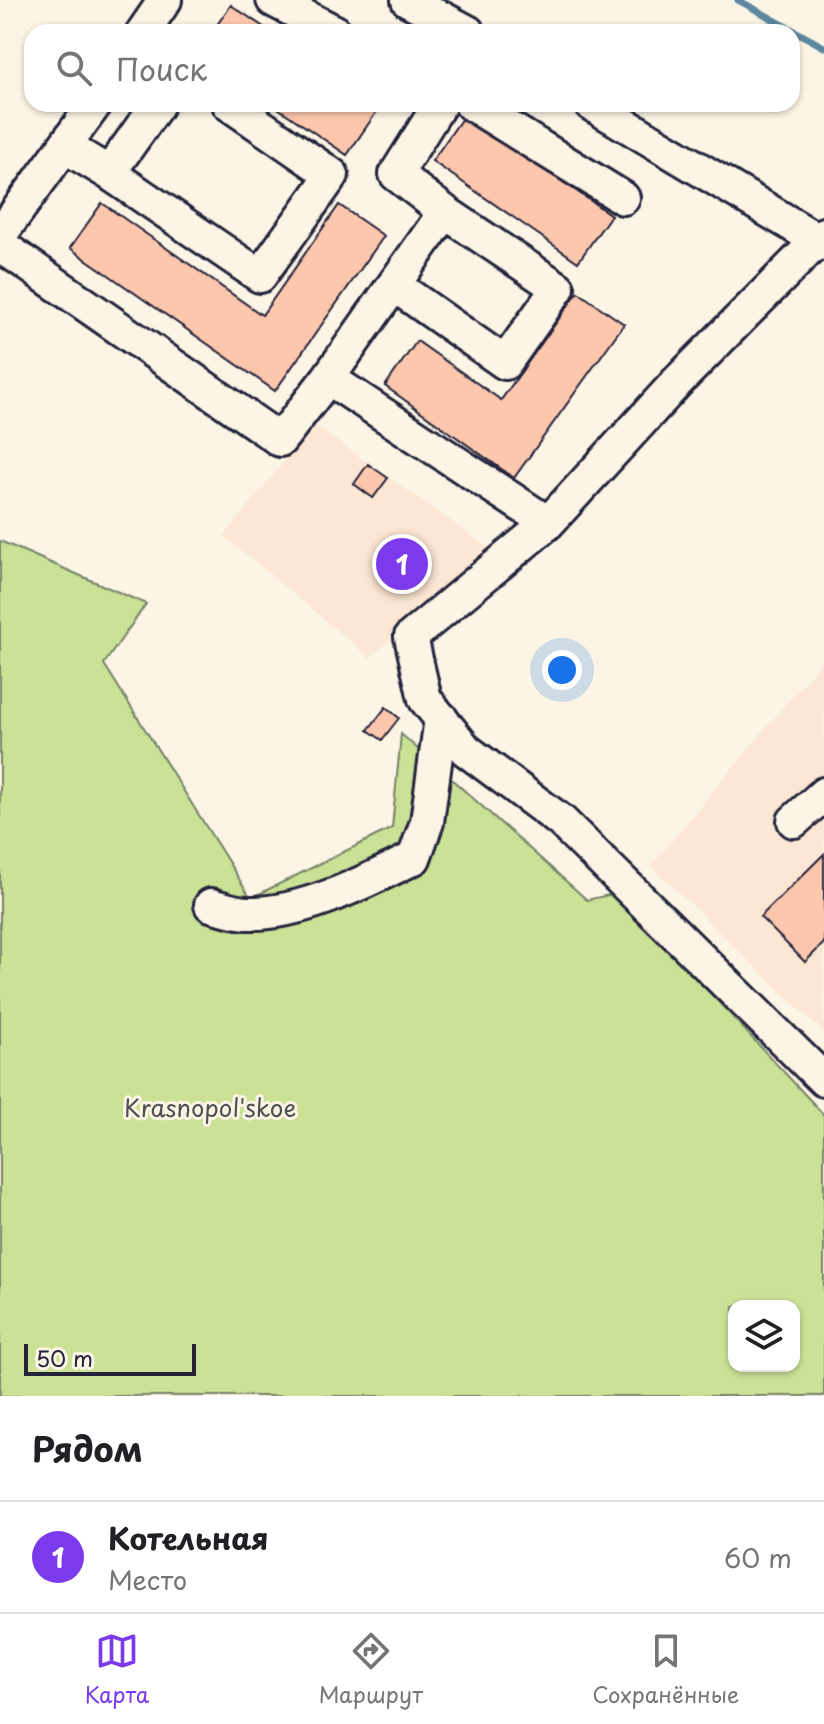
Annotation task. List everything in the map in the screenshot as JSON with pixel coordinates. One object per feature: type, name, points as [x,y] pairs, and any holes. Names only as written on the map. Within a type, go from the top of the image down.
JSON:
[{"type":"street","points":[[148,24],[165,0]]},
{"type":"street","points":[[273,0],[320,24]]},
{"type":"street","points":[[408,0],[453,24]]},
{"type":"street","points":[[0,235],[90,112]]},
{"type":"street","points":[[109,173],[152,112]]},
{"type":"street","points":[[66,147],[260,276],[332,175],[241,112]]},
{"type":"street","points":[[394,285],[505,363],[558,288],[445,212],[396,174],[435,112]]},
{"type":"street","points":[[484,112],[623,198]]},
{"type":"street","points":[[605,112],[823,240],[678,381],[548,523],[411,637],[425,699],[466,750],[561,821],[824,1080]]},
{"type":"street","points":[[0,245],[280,440],[328,378],[445,212]]},
{"type":"street","points":[[328,378],[548,523]]},
{"type":"street","points":[[211,905],[247,914],[274,911],[341,893],[414,858],[427,822],[441,718]]},
{"type":"street","points":[[794,821],[824,794]]},
{"type":"shaded area","points":[[314,425],[490,549],[370,658],[224,536]]},
{"type":"shaded area","points":[[824,658],[824,1033],[651,866]]},
{"type":"green space","name":"Krasnopol'skoe","points":[[0,541],[146,604],[104,664],[251,898],[392,828],[401,734],[587,900],[617,893],[824,1115],[824,1396],[0,1396]]},
{"type":"building","points":[[231,5],[259,24],[218,24]]},
{"type":"building","points":[[284,112],[377,112],[347,155]]},
{"type":"building","points":[[465,114],[611,215],[578,262],[432,161]]},
{"type":"building","points":[[102,203],[262,315],[339,205],[384,236],[275,391],[70,248]]},
{"type":"building","points":[[578,292],[624,324],[514,478],[385,386],[417,341],[501,400]]},
{"type":"building","points":[[368,464],[388,478],[373,498],[354,484]]},
{"type":"building","points":[[392,544],[425,568],[412,585],[380,561]]},
{"type":"building","points":[[386,707],[399,718],[382,740],[368,730]]},
{"type":"building","points":[[824,854],[824,943],[805,962],[760,917]]},
{"type":"waterway","points":[[738,0],[782,24]]},
{"type":"waterway","points":[[800,34],[824,47]]},
{"type":"place","name":"Котельная","points":[[402,564]]}]
